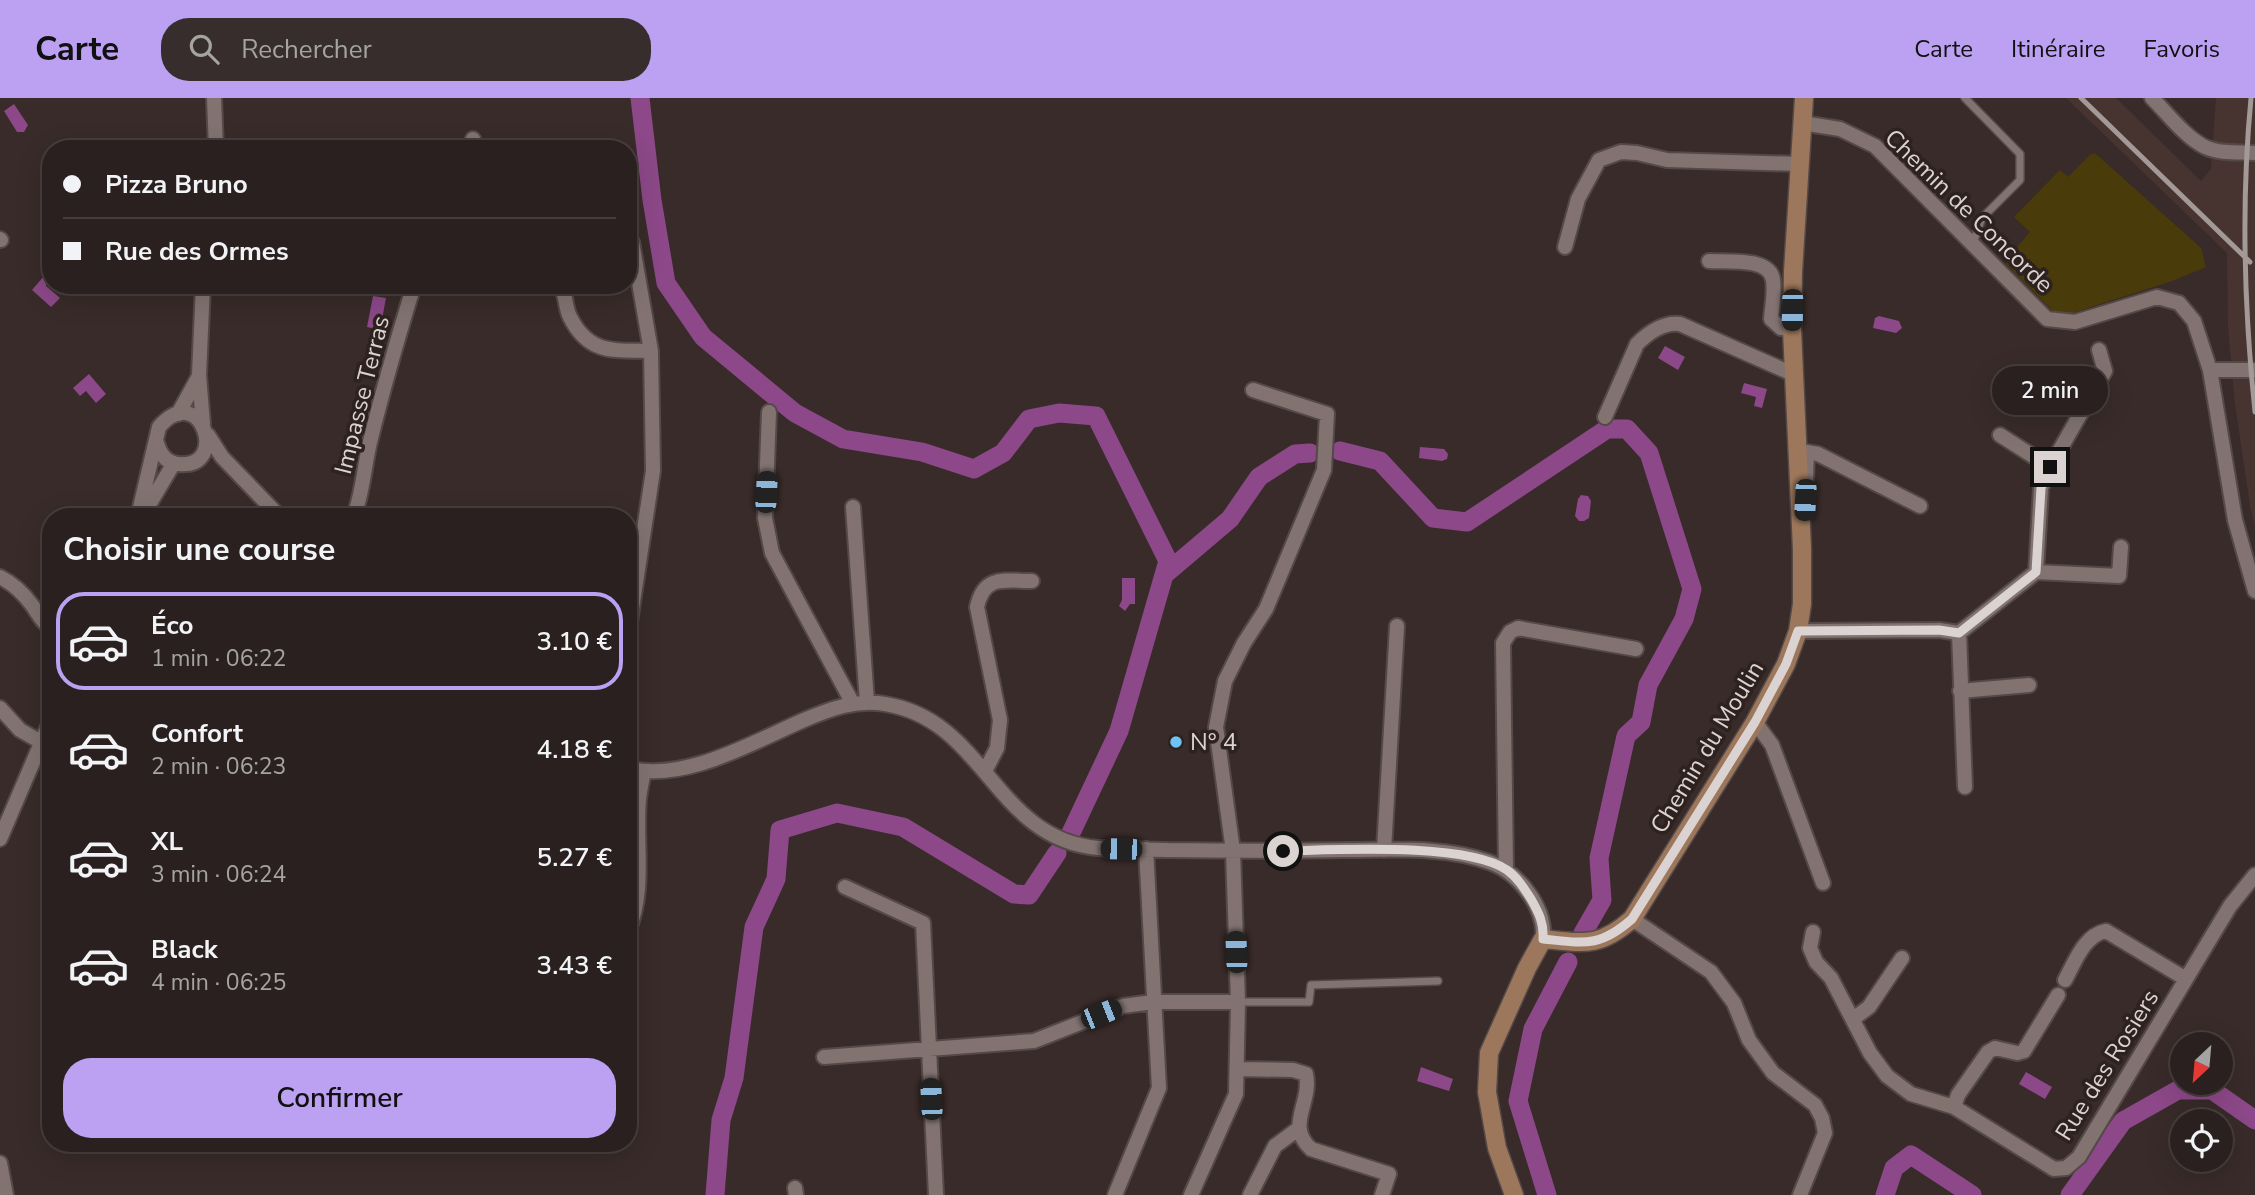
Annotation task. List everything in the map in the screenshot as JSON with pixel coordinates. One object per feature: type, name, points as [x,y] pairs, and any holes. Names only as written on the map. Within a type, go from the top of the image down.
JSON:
[{"type":"street","points":[[214,98],[216,140]]},
{"type":"street","name":"Chemin du Moulin","points":[[1543,939],[1579,943],[1597,941],[1613,935],[1632,919],[1755,722],[1786,664],[1798,631],[1802,604],[1802,549],[1792,329],[1804,98]]},
{"type":"street","points":[[2152,98],[2205,147],[2255,153]]},
{"type":"street","name":"Chemin de Concorde","points":[[1802,123],[1840,129],[1875,146],[2047,318],[2075,322],[2157,297],[2179,303],[2194,321],[2210,370],[2235,520],[2255,591]]},
{"type":"street","points":[[1565,247],[1578,199],[1598,160],[1621,152],[1667,160],[1799,164]]},
{"type":"street","points":[[1709,261],[1758,263],[1768,269],[1773,278],[1772,319],[1782,328],[1792,329]]},
{"type":"street","points":[[637,271],[651,351],[653,471],[637,576]]},
{"type":"street","points":[[157,443],[163,456],[174,463],[188,464],[200,458],[207,446],[199,375],[203,294]]},
{"type":"street","name":"Impasse Terras","points":[[357,508],[361,498],[366,457],[388,369],[411,294]]},
{"type":"street","points":[[563,294],[569,315],[584,340],[603,349],[651,351]]},
{"type":"street","points":[[1605,417],[1637,344],[1672,323],[1680,324],[1793,374]]},
{"type":"street","points":[[2036,572],[2041,488],[2050,467],[2105,371],[2099,350]]},
{"type":"street","points":[[2210,370],[2255,370]]},
{"type":"street","points":[[178,414],[199,375]]},
{"type":"street","points":[[1191,1195],[1236,1094],[1238,1002],[1233,851],[1216,727],[1225,681],[1244,643],[1266,609],[1324,470],[1327,414],[1253,390]]},
{"type":"street","points":[[769,412],[765,518],[772,553],[860,703]]},
{"type":"street","points":[[142,508],[159,427],[167,418],[178,414],[192,415],[205,429],[212,444],[271,508]]},
{"type":"street","points":[[2000,435],[2050,467]]},
{"type":"street","points":[[1802,549],[1807,452],[1818,454],[1920,506]]},
{"type":"street","points":[[200,458],[233,467]]},
{"type":"street","points":[[145,508],[174,463]]},
{"type":"street","points":[[853,507],[860,703]]},
{"type":"street","points":[[1798,631],[1939,630],[1959,633],[2036,572],[2119,576],[2121,547]]},
{"type":"street","points":[[0,577],[29,601],[42,620]]},
{"type":"street","points":[[985,771],[997,748],[1000,720],[977,607],[979,597],[986,586],[997,581],[1032,581]]},
{"type":"street","points":[[1384,850],[1397,626]]},
{"type":"street","points":[[1506,870],[1503,643],[1510,632],[1518,628],[1636,649]]},
{"type":"street","points":[[1959,633],[1965,787]]},
{"type":"street","points":[[1960,691],[2029,685]]},
{"type":"street","points":[[637,770],[681,769],[706,762],[835,707],[860,703],[905,708],[946,730],[985,771],[1012,806],[1030,822],[1073,844],[1096,848],[1384,850],[1457,854],[1506,870],[1521,883],[1539,912],[1544,926],[1543,939],[1489,1053],[1487,1092],[1497,1148],[1514,1195]]},
{"type":"street","points":[[0,708],[20,730],[41,742],[3,824],[0,839]]},
{"type":"street","points":[[1755,722],[1772,745],[1823,883]]},
{"type":"street","points":[[637,880],[639,800],[644,771]]},
{"type":"street","points":[[1115,1195],[1159,1088],[1146,849]]},
{"type":"street","name":"Rue des Rosiers","points":[[1954,1107],[2054,1169],[2066,1168],[2079,1157],[2230,906],[2255,875]]},
{"type":"street","points":[[845,887],[923,923],[936,1195]]},
{"type":"street","points":[[1632,919],[1711,972],[1734,1003],[1749,1040],[1773,1073],[1815,1105],[1822,1118],[1825,1133],[1800,1195]]},
{"type":"street","points":[[1813,932],[1810,948],[1816,962],[1831,978],[1870,1053],[1887,1076],[1911,1094],[1954,1107],[1958,1095],[1988,1052],[1995,1048],[2017,1053],[2024,1051],[2058,995]]},
{"type":"street","points":[[2065,980],[2086,943],[2097,933],[2106,932],[2186,979]]},
{"type":"street","points":[[1853,1018],[1869,1007],[1902,958]]},
{"type":"street","points":[[824,1057],[1034,1041],[1123,1006],[1153,1002],[1238,1002]]},
{"type":"street","points":[[1237,1069],[1293,1070],[1306,1074],[1308,1086],[1298,1129],[1301,1140],[1311,1149],[1389,1174],[1382,1195]]},
{"type":"street","points":[[1250,1195],[1275,1146],[1298,1129]]},
{"type":"street","points":[[0,1163],[6,1195]]},
{"type":"lane","points":[[1965,98],[2020,154],[2020,180],[1982,218],[1972,243]]},
{"type":"lane","points":[[1238,1002],[1309,1002],[1311,985],[1438,981]]},
{"type":"shaded area","points":[[2066,98],[2116,98],[2201,181],[2211,169],[2216,98],[2255,98],[2255,526],[2235,404],[2228,328],[2227,253]]},
{"type":"shaded area","points":[[14,104],[28,125],[24,132],[17,132],[4,111]]},
{"type":"shaded area","points":[[2091,154],[2096,154],[2201,248],[2206,267],[2172,281],[2063,316],[2054,312],[2007,265],[2006,260],[2030,232],[2014,217],[2060,170],[2068,177]]},
{"type":"shaded area","points":[[42,278],[42,294],[55,294],[60,298],[51,307],[32,290]]},
{"type":"shaded area","points":[[373,296],[386,298],[380,330],[367,327]]},
{"type":"shaded area","points":[[1879,316],[1899,321],[1902,328],[1896,333],[1873,328],[1875,318]]},
{"type":"shaded area","points":[[1665,346],[1685,357],[1678,370],[1658,358]]},
{"type":"shaded area","points":[[89,374],[106,394],[96,403],[86,391],[80,396],[73,388]]},
{"type":"shaded area","points":[[1744,383],[1767,389],[1762,408],[1754,406],[1756,397],[1741,393]]},
{"type":"shaded area","points":[[1420,447],[1444,449],[1448,454],[1447,459],[1442,461],[1419,458]]},
{"type":"shaded area","points":[[1581,495],[1588,496],[1591,501],[1589,518],[1584,521],[1579,521],[1575,516]]},
{"type":"shaded area","points":[[1122,578],[1135,578],[1135,604],[1130,604],[1125,611],[1119,606],[1122,600]]},
{"type":"shaded area","points":[[1421,1067],[1453,1079],[1449,1091],[1417,1081]]},
{"type":"shaded area","points":[[2026,1072],[2052,1087],[2045,1099],[2019,1084]]},
{"type":"waterway","points":[[640,98],[652,200],[666,283],[703,337],[795,413],[843,439],[922,452],[974,469],[1003,453],[1029,419],[1059,413],[1096,416],[1168,561],[1119,731],[1070,835]]},
{"type":"waterway","points":[[1340,451],[1380,461],[1433,518],[1467,522],[1607,429],[1627,429],[1649,453],[1692,589],[1684,619],[1648,685],[1641,722],[1626,736],[1599,858],[1602,900],[1583,933]]},
{"type":"waterway","points":[[1164,575],[1230,519],[1259,477],[1295,454],[1310,453]]},
{"type":"waterway","points":[[715,1195],[721,1120],[734,1078],[754,927],[776,879],[780,830],[837,813],[903,827],[1014,894],[1029,895],[1057,853]]},
{"type":"waterway","points":[[1547,1195],[1518,1101],[1533,1029],[1568,962]]},
{"type":"waterway","points":[[2070,1195],[2123,1121],[2178,1090],[2212,1090],[2255,1120]]},
{"type":"waterway","points":[[1885,1195],[1894,1168],[1911,1155],[1972,1195]]},
{"type":"railway","points":[[2081,98],[2250,262]]},
{"type":"railway","points":[[2251,98],[2245,255],[2255,412]]},
{"type":"place","name":"N° 4","points":[[1176,742]]},
{"type":"route","points":[[1283,851],[1384,850],[1457,854],[1506,870],[1521,883],[1539,912],[1544,926],[1543,939],[1579,943],[1597,941],[1613,935],[1632,919],[1755,722],[1786,664],[1798,631],[1939,630],[1959,633],[2036,572],[2041,488],[2050,467]]}]
